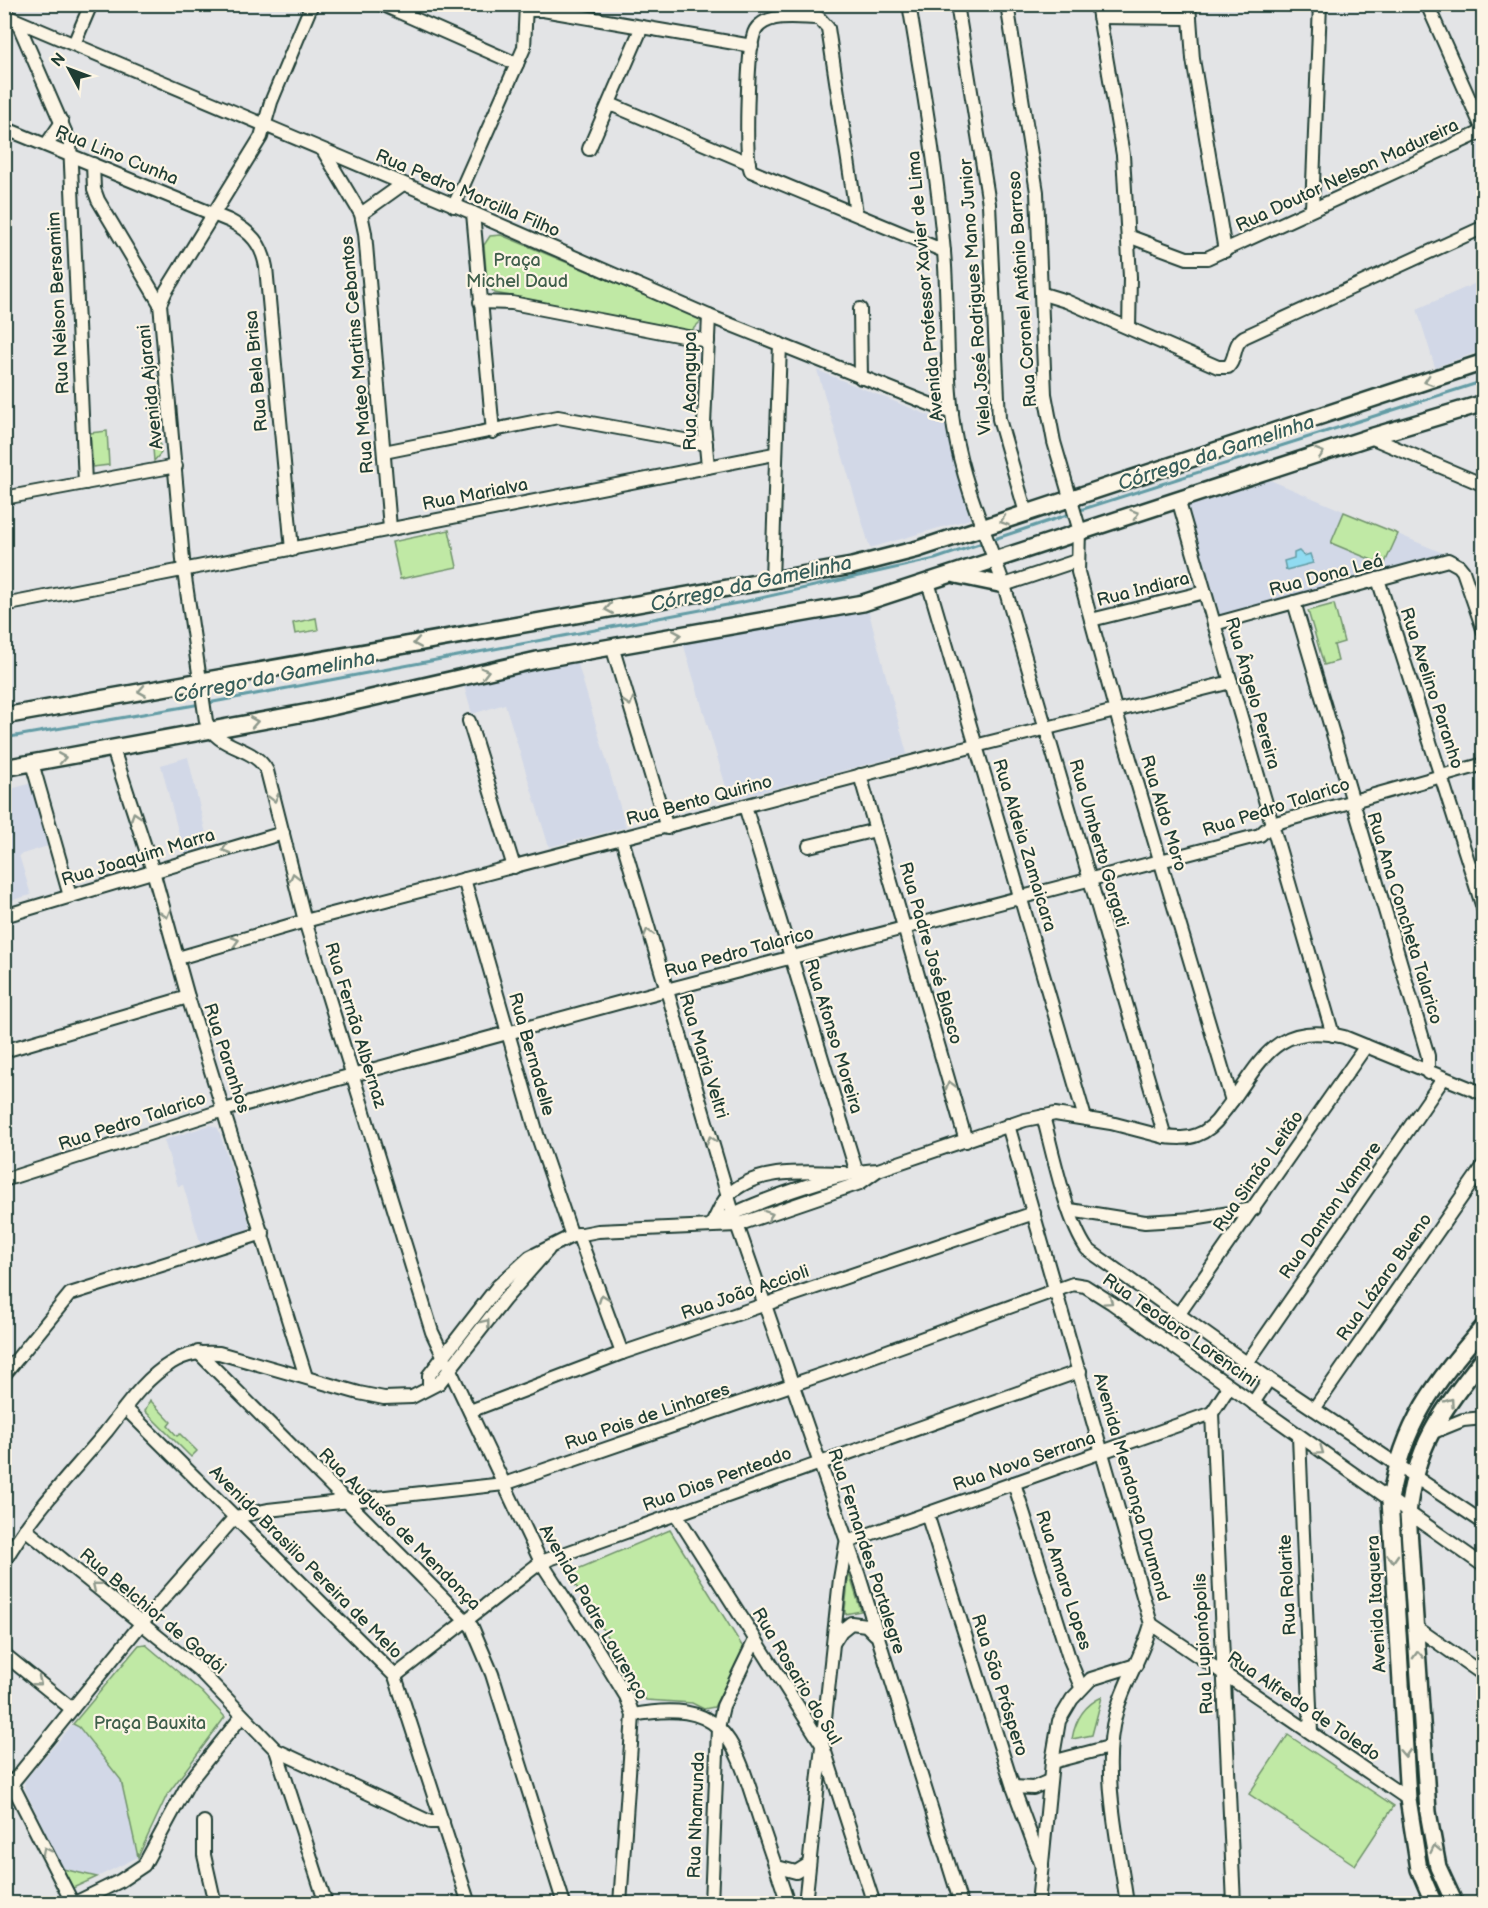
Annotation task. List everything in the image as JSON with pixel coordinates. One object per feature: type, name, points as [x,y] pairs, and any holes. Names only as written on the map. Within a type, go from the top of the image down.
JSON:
[{"type":"main road","points":[[4,716],[863,563],[983,532],[1026,513],[1072,502],[1484,362]]},
{"type":"main road","points":[[4,768],[310,712],[526,662],[863,603],[1079,530],[1484,403]]},
{"type":"main road","points":[[953,574],[1004,585]]},
{"type":"main road","name":"Avenida Itaquera","points":[[1434,1904],[1419,1869],[1408,1799],[1389,1500],[1396,1465],[1410,1428],[1431,1391],[1484,1326]]},
{"type":"main road","name":"Avenida Itaquera","points":[[1455,1904],[1438,1867],[1428,1812],[1408,1514],[1424,1442],[1448,1404],[1484,1357]]},
{"type":"street","points":[[74,44],[91,4]]},
{"type":"street","name":"Avenida Ajarani","points":[[210,730],[203,704],[184,571],[160,304],[266,126],[271,102],[312,4]]},
{"type":"street","points":[[381,4],[517,64]]},
{"type":"street","name":"Avenida Professor Xavier de Lima","points":[[909,4],[932,145],[944,250],[952,413],[960,458],[993,558]]},
{"type":"street","name":"Viela José Rodrigues Mano Junior","points":[[957,4],[989,204],[999,419],[1005,448],[1026,513]]},
{"type":"street","name":"Rua Coronel Antônio Barroso","points":[[1007,4],[1037,192],[1045,393],[1054,442],[1079,530]]},
{"type":"street","points":[[1189,4],[1188,18],[1225,251]]},
{"type":"street","points":[[1312,209],[1320,4]]},
{"type":"street","points":[[1427,4],[1483,132]]},
{"type":"street","points":[[454,206],[526,41],[526,7],[752,46]]},
{"type":"street","points":[[1129,328],[1128,236],[1123,155],[1098,11],[1188,18]]},
{"type":"street","name":"Rua Pedro Morcilla Filho","points":[[4,15],[324,152],[403,183],[709,316],[952,413]]},
{"type":"street","points":[[749,165],[752,46],[756,29],[773,18],[819,18],[828,28],[856,213]]},
{"type":"street","name":"Rua Nélson Bersamim","points":[[17,21],[70,143],[85,483]]},
{"type":"street","points":[[590,149],[641,28]]},
{"type":"street","points":[[610,104],[749,165],[755,173],[944,250]]},
{"type":"street","points":[[46,145],[62,122]]},
{"type":"street","name":"Rua Lino Cunha","points":[[4,128],[215,215]]},
{"type":"street","name":"Rua Doutor Nelson Madureira","points":[[1128,236],[1196,259],[1225,251],[1483,132]]},
{"type":"street","name":"Rua Mateo Martins Cebantos","points":[[324,152],[361,214],[390,528]]},
{"type":"street","points":[[93,164],[94,189],[98,200],[160,304]]},
{"type":"street","points":[[361,214],[403,183]]},
{"type":"street","points":[[473,213],[493,432]]},
{"type":"street","name":"Rua Bela Brisa","points":[[215,215],[239,225],[251,234],[264,255],[292,550]]},
{"type":"street","points":[[1042,294],[1066,301],[1218,367],[1228,367],[1233,361],[1236,344],[1244,337],[1484,227]]},
{"type":"street","points":[[480,303],[512,303],[708,341]]},
{"type":"street","points":[[860,309],[861,378]]},
{"type":"street","name":"Rua Acangupa","points":[[708,467],[704,424],[709,316]]},
{"type":"street","points":[[772,580],[774,454],[780,344]]},
{"type":"street","points":[[384,452],[565,417],[706,444]]},
{"type":"street","points":[[1370,437],[1484,485]]},
{"type":"street","name":"Rua Marialva","points":[[4,605],[774,454]]},
{"type":"street","points":[[4,498],[176,466]]},
{"type":"street","name":"Rua Ângelo Pereira","points":[[1178,500],[1333,1035]]},
{"type":"street","name":"Rua Aldo Moro","points":[[1079,530],[1076,561],[1091,620],[1159,860],[1232,1101]]},
{"type":"street","name":"Rua Umberto Gorgati","points":[[993,558],[1004,585],[1165,1137]]},
{"type":"street","name":"Rua Dona Leá","points":[[1214,624],[1448,560],[1460,566],[1463,571],[1481,619]]},
{"type":"street","points":[[1004,585],[1076,561]]},
{"type":"street","name":"Rua Avelino Paranho","points":[[1378,579],[1484,911]]},
{"type":"street","name":"Rua Aldeia Zamaicara","points":[[928,582],[1085,1118]]},
{"type":"street","name":"Rua Indiara","points":[[1091,620],[1205,592]]},
{"type":"street","name":"Rua Ana Concheta Talarico","points":[[1294,602],[1428,1056],[1428,1072]]},
{"type":"street","points":[[1481,619],[1484,632]]},
{"type":"street","points":[[612,646],[667,828]]},
{"type":"street","name":"Rua Bento Quirino","points":[[178,958],[305,921],[667,828],[860,775],[1231,682]]},
{"type":"street","points":[[469,721],[513,867]]},
{"type":"street","name":"Rua Fernão Albernaz","points":[[210,730],[226,745],[258,758],[263,764],[305,921],[432,1332],[443,1355]]},
{"type":"street","name":"Rua Paranhos","points":[[113,749],[153,871],[188,997],[306,1377]]},
{"type":"street","points":[[32,763],[70,896]]},
{"type":"street","name":"Rua Pedro Talarico","points":[[4,1180],[224,1110],[665,990],[1260,835],[1272,824],[1484,764]]},
{"type":"street","name":"Rua Padre José Blasco","points":[[860,775],[966,1141]]},
{"type":"street","name":"Rua Afonso Moreira","points":[[745,806],[857,1173]]},
{"type":"street","points":[[809,846],[876,830]]},
{"type":"street","name":"Rua Joaquim Marra","points":[[4,916],[283,833]]},
{"type":"street","name":"Rua Maria Veltri","points":[[622,839],[665,990],[735,1219]]},
{"type":"street","name":"Rua Bernadelle","points":[[464,879],[537,1134],[622,1353]]},
{"type":"street","points":[[4,1051],[188,997]]},
{"type":"street","points":[[712,1225],[728,1196],[742,1186],[777,1175],[857,1173],[878,1170],[1008,1125],[1043,1116],[1064,1114],[1165,1137],[1179,1138],[1199,1134],[1216,1122],[1260,1060],[1274,1046],[1303,1036],[1333,1035],[1484,1094]]},
{"type":"street","name":"Rua Simão Leitão","points":[[1178,1315],[1366,1046]]},
{"type":"street","name":"Rua Danton Vampre","points":[[1247,1363],[1443,1078]]},
{"type":"street","name":"Rua Teodoro Lorencini","points":[[1043,1116],[1070,1210],[1080,1238],[1087,1249],[1269,1379],[1484,1523]]},
{"type":"street","points":[[1008,1125],[1057,1290]]},
{"type":"street","name":"Rua Lázaro Bueno","points":[[1314,1409],[1484,1166]]},
{"type":"street","points":[[429,1387],[429,1375],[498,1286],[530,1257],[575,1235],[712,1225],[860,1183],[878,1170]]},
{"type":"street","points":[[735,1219],[857,1173]]},
{"type":"street","points":[[1070,1210],[1156,1222],[1254,1209]]},
{"type":"street","name":"Rua João Accioli","points":[[470,1411],[622,1353],[1034,1213]]},
{"type":"street","name":"Rua Fernandes Portalegre","points":[[735,1219],[859,1576],[961,1904]]},
{"type":"street","points":[[4,1375],[70,1294],[263,1233]]},
{"type":"street","points":[[4,1562],[25,1529],[124,1408],[158,1372],[185,1355],[198,1352],[219,1353],[384,1398],[412,1397],[439,1383],[504,1300],[548,1250]]},
{"type":"street","name":"Rua Teodoro Lorencini","points":[[1057,1290],[1073,1284],[1085,1286],[1484,1566]]},
{"type":"street","name":"Avenida Mendonça Drumond","points":[[1057,1290],[1151,1624],[1137,1665],[1119,1703],[1109,1747],[1126,1904]]},
{"type":"street","name":"Rua Pais de Linhares","points":[[235,1517],[268,1510],[504,1484],[792,1385],[1057,1290]]},
{"type":"street","points":[[432,1332],[444,1337],[458,1336]]},
{"type":"street","name":"Rua Augusto de Mendonça","points":[[198,1352],[345,1502],[467,1620],[484,1652],[564,1904]]},
{"type":"street","name":"Avenida Padre Lourenço","points":[[443,1355],[541,1562],[621,1688],[633,1715],[620,1904]]},
{"type":"street","name":"Rua Dias Penteado","points":[[395,1676],[541,1562],[1080,1371]]},
{"type":"street","points":[[1253,1403],[1269,1379]]},
{"type":"street","points":[[1212,1413],[1229,1387]]},
{"type":"street","name":"Avenida Brasilio Pereira de Melo","points":[[124,1408],[395,1676],[468,1904]]},
{"type":"street","name":"Rua Nova Serrana","points":[[847,1542],[1212,1413]]},
{"type":"street","name":"Rua Lupionópolis","points":[[1212,1413],[1234,1904]]},
{"type":"street","points":[[1431,1433],[1463,1420],[1484,1418]]},
{"type":"street","name":"Rua Rolarite","points":[[1299,1436],[1311,1732]]},
{"type":"street","name":"Rua Amaro Lopes","points":[[1014,1483],[1070,1661],[1081,1687]]},
{"type":"street","name":"Rua Rosario do Sul","points":[[676,1514],[823,1746],[874,1904]]},
{"type":"street","name":"Rua São Próspero","points":[[927,1514],[1013,1787],[1042,1866]]},
{"type":"street","points":[[235,1517],[141,1624],[7,1785],[73,1904],[120,1881],[144,1865],[189,1782],[242,1716]]},
{"type":"street","name":"Rua Belchior de Godói","points":[[25,1529],[200,1670],[276,1750],[430,1822],[443,1822]]},
{"type":"street","points":[[806,1904],[840,1579],[847,1542]]},
{"type":"street","points":[[840,1579],[848,1572],[859,1576]]},
{"type":"street","points":[[833,1643],[841,1631],[851,1623],[866,1625],[877,1636]]},
{"type":"street","name":"Rua Alfredo de Toledo","points":[[1151,1624],[1408,1799]]},
{"type":"street","points":[[1417,1628],[1484,1675]]},
{"type":"street","name":"Rua Nhamunda","points":[[711,1904],[718,1728],[723,1706],[755,1640]]},
{"type":"street","points":[[4,1654],[72,1709]]},
{"type":"street","points":[[1038,1904],[1049,1781],[1059,1721],[1081,1687],[1103,1674],[1137,1665]]},
{"type":"street","name":"Rua Nhamunda","points":[[633,1715],[679,1711],[693,1714],[718,1728]]},
{"type":"street","points":[[718,1728],[739,1754],[788,1904]]},
{"type":"street","points":[[1052,1762],[1109,1747]]},
{"type":"street","points":[[276,1750],[326,1904]]},
{"type":"street","points":[[1013,1787],[1027,1789],[1049,1781]]},
{"type":"street","points":[[204,1822],[204,1855],[214,1904]]},
{"type":"street","points":[[777,1867],[796,1872],[809,1864]]},
{"type":"shaded area","points":[[1483,280],[1483,350],[1435,367],[1417,309]]},
{"type":"shaded area","points":[[817,370],[945,422],[970,519],[870,548]]},
{"type":"shaded area","points":[[1270,480],[1445,554],[1220,615],[1187,507]]},
{"type":"shaded area","points":[[868,609],[907,754],[730,800],[683,643]]},
{"type":"shaded area","points":[[577,661],[626,827],[549,847],[505,704],[472,714],[464,686]]},
{"type":"shaded area","points":[[188,757],[209,847],[184,854],[161,765]]},
{"type":"shaded area","points":[[4,777],[7,777],[11,789],[32,783],[51,845],[19,855],[31,895],[12,900],[5,874]]},
{"type":"shaded area","points":[[210,1125],[218,1128],[250,1225],[248,1230],[201,1245],[183,1185],[178,1186],[164,1140]]},
{"type":"shaded area","points":[[73,1724],[78,1727],[121,1780],[138,1857],[97,1877],[63,1869],[24,1787],[25,1780]]},
{"type":"green space","name":"Praça Michel Daud","points":[[501,235],[697,317],[701,321],[691,331],[495,293],[487,285],[484,245],[490,236]]},
{"type":"green space","points":[[157,422],[161,453],[154,461],[151,423]]},
{"type":"green space","points":[[107,431],[109,465],[93,467],[90,433]]},
{"type":"green space","points":[[1344,512],[1398,534],[1384,565],[1331,543]]},
{"type":"green space","points":[[449,530],[457,567],[400,579],[392,542]]},
{"type":"green space","points":[[1334,604],[1344,642],[1334,645],[1338,661],[1324,665],[1308,611]]},
{"type":"green space","points":[[316,618],[318,630],[295,634],[293,623]]},
{"type":"green space","points":[[150,1400],[171,1422],[168,1426],[177,1436],[180,1434],[197,1451],[191,1457],[145,1411]]},
{"type":"green space","points":[[670,1530],[744,1649],[714,1707],[704,1709],[692,1703],[646,1700],[568,1573]]},
{"type":"green space","points":[[849,1573],[861,1611],[845,1614],[845,1610]]},
{"type":"green space","name":"Praça Bauxita","points":[[145,1644],[202,1692],[225,1717],[167,1795],[138,1857],[121,1780],[79,1727],[73,1724],[139,1645]]},
{"type":"green space","points":[[1102,1697],[1092,1735],[1072,1739],[1081,1714],[1090,1704]]},
{"type":"green space","points":[[1288,1735],[1394,1806],[1355,1865],[1249,1794]]},
{"type":"green space","points":[[63,1869],[97,1877],[73,1888]]},
{"type":"water","points":[[1299,551],[1304,556],[1310,554],[1313,563],[1286,570],[1284,561],[1294,558],[1294,553]]},
{"type":"waterway","name":"Córrego da Gamelinha","points":[[1077,511],[1484,381]]},
{"type":"waterway","name":"Córrego da Gamelinha","points":[[991,540],[1070,514]]},
{"type":"waterway","name":"Córrego da Gamelinha","points":[[208,703],[743,602],[935,559],[985,542]]},
{"type":"waterway","name":"Córrego da Gamelinha","points":[[4,738],[201,704]]}]
